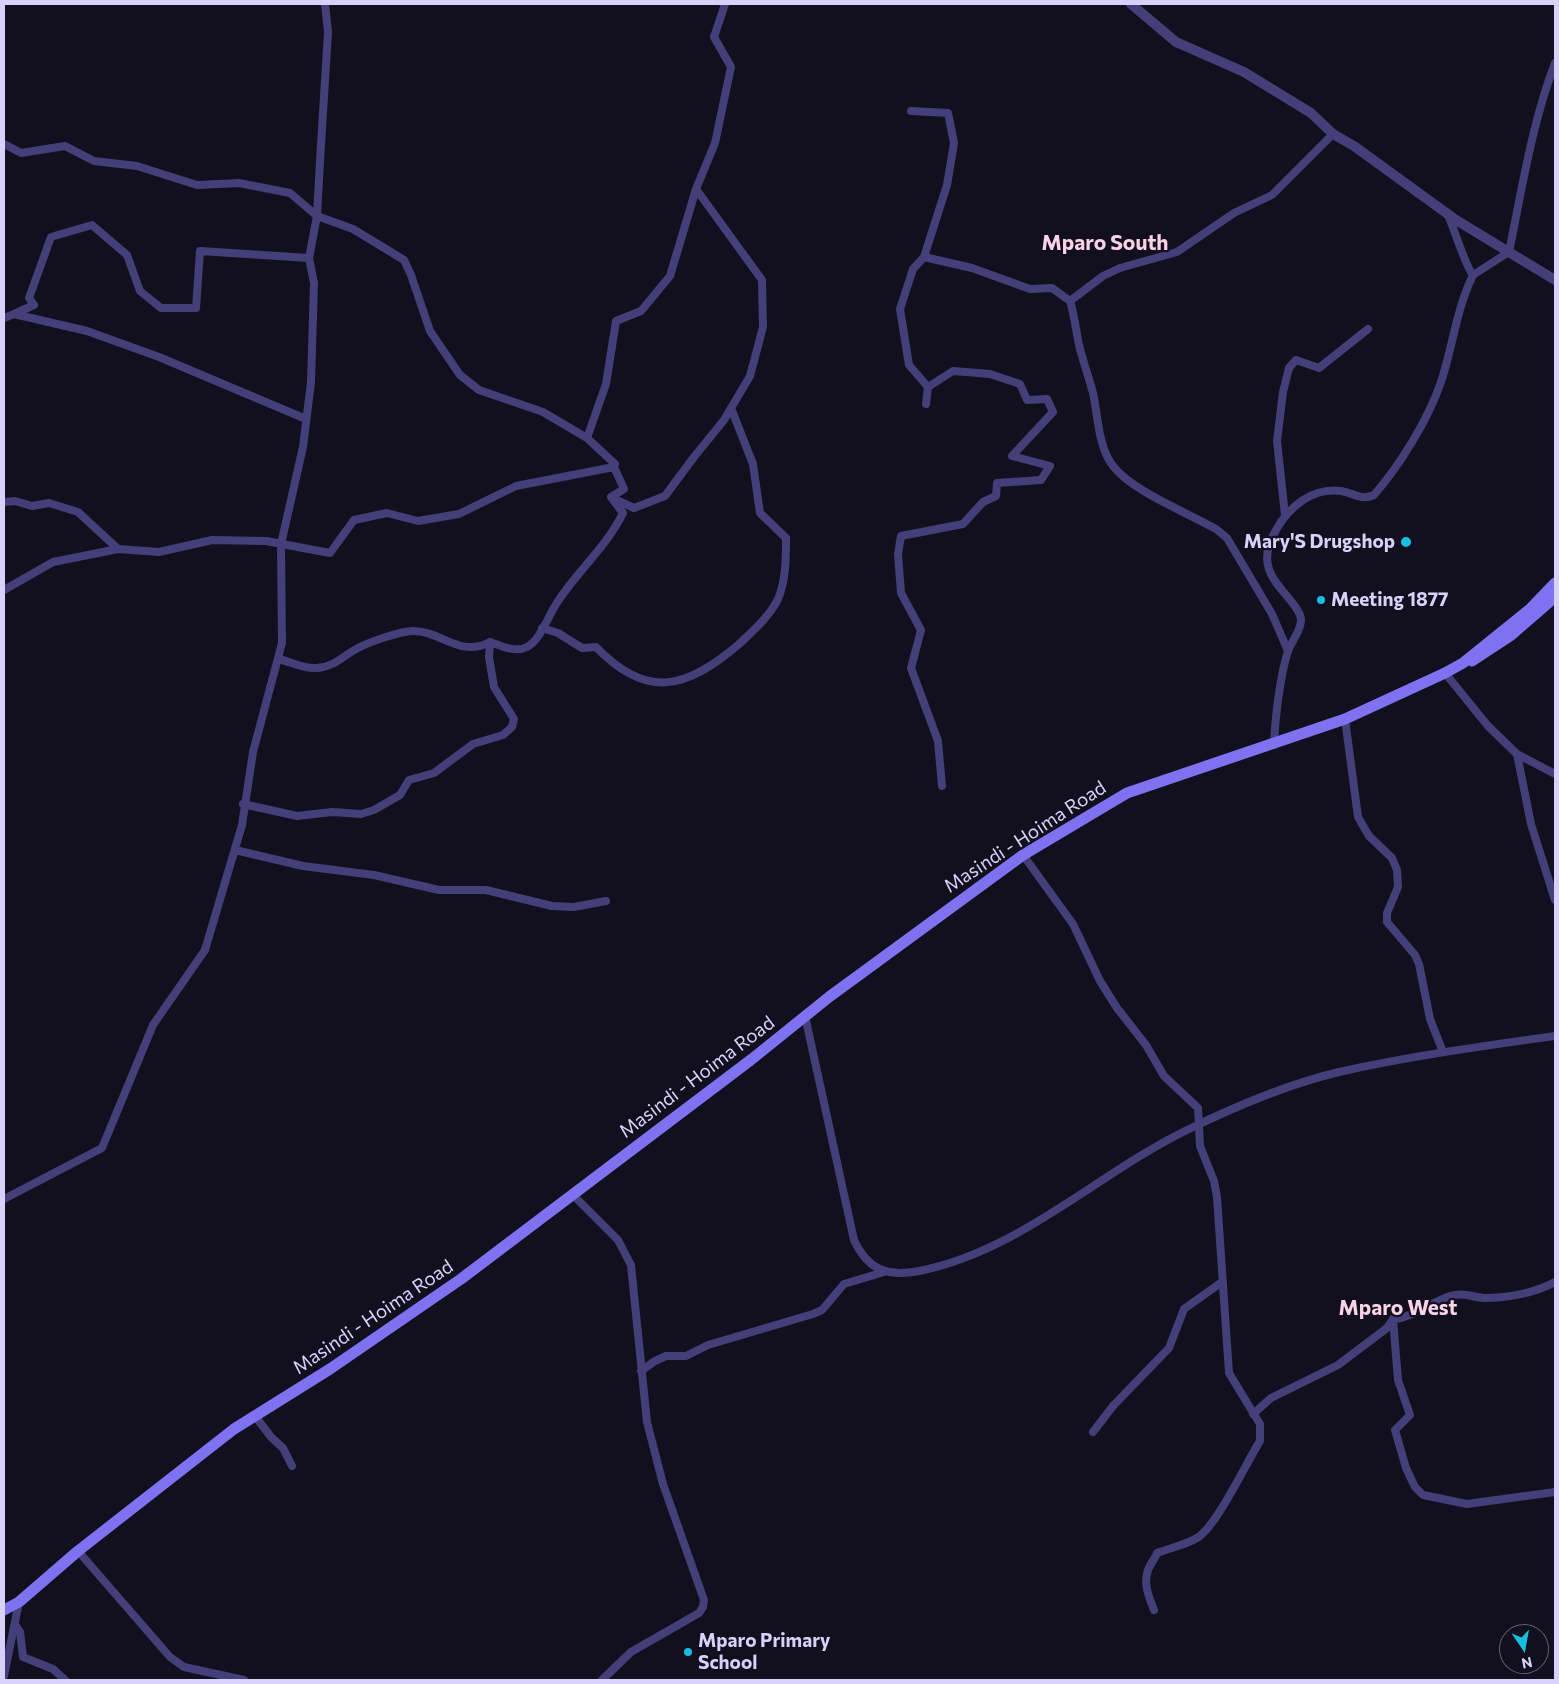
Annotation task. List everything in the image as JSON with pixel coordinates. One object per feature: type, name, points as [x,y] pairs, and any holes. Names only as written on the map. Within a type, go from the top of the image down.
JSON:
[{"type":"main road","name":"Masindi - Hoima Road","points":[[4,1610],[19,1602],[78,1551],[234,1429],[330,1369],[461,1279],[944,911],[1023,855],[1127,792],[1274,745],[1345,719],[1445,673],[1463,663],[1530,608],[1555,583]]},
{"type":"main road","name":"Masindi - Hoima Road","points":[[1463,663],[1474,661],[1510,636],[1555,597]]},
{"type":"street","points":[[4,1199],[102,1148],[112,1130],[153,1025],[205,950],[242,825],[243,804],[252,752],[282,643],[281,544],[303,447],[311,382],[314,283],[309,258],[317,216],[328,32],[325,4]]},
{"type":"street","points":[[588,438],[606,384],[616,321],[641,311],[670,276],[696,189],[715,143],[731,67],[714,37],[725,4]]},
{"type":"street","points":[[1131,4],[1176,42],[1244,72],[1311,113],[1333,134],[1354,146],[1448,215],[1555,280]]},
{"type":"street","points":[[1274,745],[1274,724],[1288,651],[1300,627],[1300,612],[1279,590],[1269,570],[1267,558],[1272,537],[1285,515],[1308,497],[1322,492],[1340,491],[1364,498],[1374,494],[1420,428],[1437,391],[1459,309],[1473,275],[1509,252],[1521,186],[1546,84],[1555,63]]},
{"type":"street","points":[[911,111],[948,113],[954,144],[947,185],[924,257],[912,269],[900,309],[909,365],[928,387],[926,404]]},
{"type":"street","points":[[1070,301],[1103,276],[1137,262],[1177,252],[1234,213],[1272,195],[1333,134]]},
{"type":"street","points":[[4,144],[21,153],[65,146],[94,161],[137,166],[197,186],[239,184],[290,192],[317,216],[352,229],[404,260],[430,331],[460,375],[479,390],[543,412],[588,438],[614,464],[624,489],[611,497]]},
{"type":"street","points":[[611,497],[634,508],[665,496],[731,408],[750,376],[763,327],[762,280],[696,189]]},
{"type":"street","points":[[1448,215],[1466,258],[1468,270],[1473,275]]},
{"type":"street","points":[[4,318],[34,305],[29,298],[51,237],[92,225],[127,255],[140,290],[161,308],[196,308],[200,251],[309,258]]},
{"type":"street","points":[[924,257],[972,268],[1030,289],[1052,288],[1070,301],[1076,319],[1080,348],[1106,453],[1113,466],[1131,482],[1216,529],[1227,538],[1272,614],[1288,651]]},
{"type":"street","points":[[14,314],[87,331],[141,350],[306,419]]},
{"type":"street","points":[[1285,515],[1277,441],[1283,392],[1289,368],[1296,360],[1319,368],[1368,329]]},
{"type":"street","points":[[928,387],[953,371],[990,374],[1020,384],[1027,400],[1047,399],[1053,412],[1012,456],[1050,466],[1041,480],[997,483],[996,496],[983,502],[964,524],[901,536],[898,554],[901,593],[921,630],[911,668],[938,741],[942,786]]},
{"type":"street","points":[[542,628],[558,633],[582,648],[596,647],[612,663],[629,674],[661,684],[689,679],[718,662],[756,629],[778,599],[786,568],[786,538],[760,513],[753,464],[731,408]]},
{"type":"street","points":[[4,590],[54,562],[118,548],[159,552],[212,540],[281,544],[330,553],[354,520],[387,513],[418,521],[459,514],[516,486],[614,468]]},
{"type":"street","points":[[279,659],[306,667],[322,668],[359,647],[412,631],[453,644],[478,648],[490,642],[510,649],[522,649],[535,640],[560,597],[614,531],[623,514],[611,497]]},
{"type":"street","points":[[4,502],[15,501],[32,506],[49,503],[78,512],[118,548]]},
{"type":"street","points":[[243,804],[297,816],[332,812],[368,813],[400,795],[410,780],[434,773],[473,744],[503,735],[512,727],[514,719],[494,688],[489,657],[490,642]]},
{"type":"street","points":[[1445,673],[1488,726],[1517,754],[1555,774]]},
{"type":"street","points":[[1345,719],[1358,818],[1369,836],[1392,858],[1397,870],[1398,887],[1386,913],[1387,922],[1409,947],[1419,964],[1430,1020],[1443,1052]]},
{"type":"street","points":[[1517,754],[1531,824],[1555,900]]},
{"type":"street","points":[[235,850],[303,866],[374,875],[439,890],[486,890],[552,906],[574,906],[606,901]]},
{"type":"street","points":[[1023,855],[1072,924],[1100,981],[1117,1008],[1146,1046],[1164,1076],[1198,1108],[1200,1146],[1214,1181],[1217,1197],[1230,1373],[1260,1424],[1260,1441],[1214,1519],[1198,1538],[1157,1553],[1148,1569],[1146,1587],[1154,1610]]},
{"type":"street","points":[[805,1016],[851,1231],[857,1248],[865,1258],[884,1272]]},
{"type":"street","points":[[641,1372],[660,1358],[686,1356],[708,1345],[813,1314],[822,1310],[844,1284],[884,1272],[905,1273],[934,1267],[998,1244],[1198,1125],[1281,1090],[1337,1073],[1443,1052],[1555,1036]]},
{"type":"street","points":[[573,1195],[618,1240],[626,1252],[631,1265],[647,1422],[656,1457],[701,1590],[703,1607],[699,1613],[631,1652],[602,1680]]},
{"type":"street","points":[[1093,1432],[1113,1406],[1169,1348],[1177,1332],[1180,1316],[1184,1309],[1222,1282]]},
{"type":"street","points":[[1393,1318],[1402,1320],[1427,1305],[1459,1294],[1485,1298],[1528,1293],[1555,1282]]},
{"type":"street","points":[[1253,1414],[1271,1398],[1338,1365],[1388,1328],[1393,1318]]},
{"type":"street","points":[[1393,1318],[1398,1380],[1410,1415],[1395,1430],[1396,1440],[1415,1487],[1423,1496],[1467,1504],[1555,1492]]},
{"type":"street","points":[[255,1416],[271,1437],[283,1448],[292,1466]]},
{"type":"street","points":[[78,1551],[170,1657],[184,1667],[244,1680]]},
{"type":"street","points":[[4,1676],[16,1626],[19,1602]]},
{"type":"street","points":[[16,1626],[20,1632],[23,1657],[53,1670],[65,1680]]},
{"type":"place","name":"Mary'S Drugshop","points":[[1406,542]]},
{"type":"place","name":"Meeting 1877","points":[[1321,600]]},
{"type":"place","name":"Mparo Primary School","points":[[688,1652]]},
{"type":"district","name":"Mparo South","points":[[1105,243]]},
{"type":"district","name":"Mparo West","points":[[1398,1308]]}]
